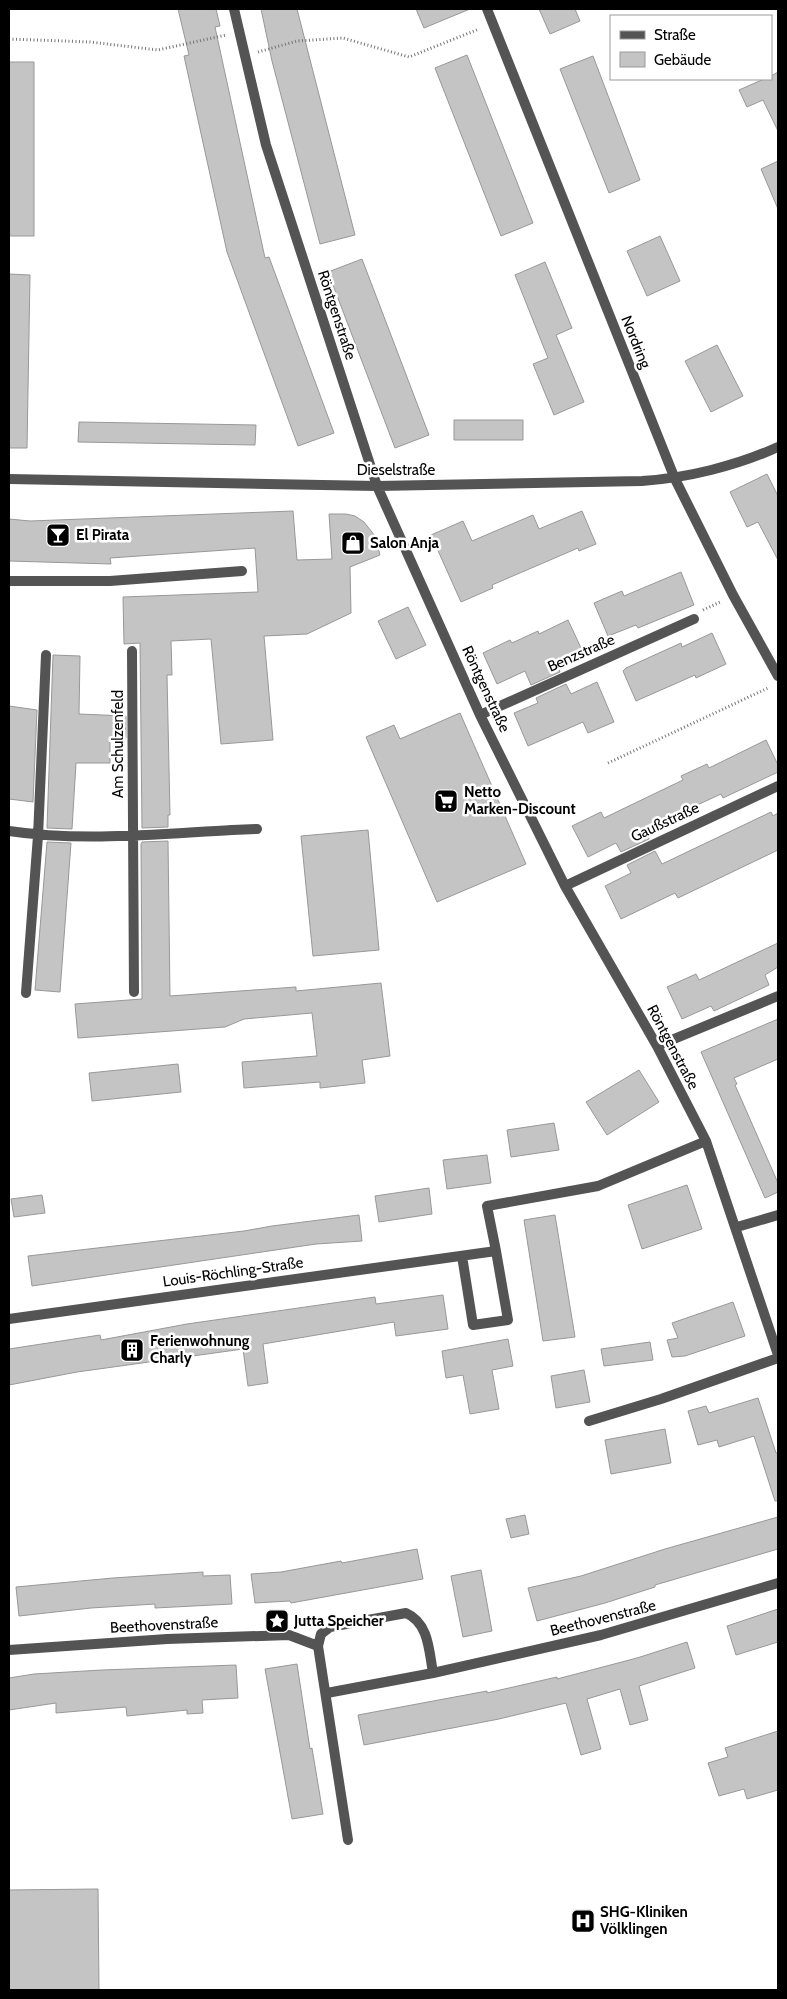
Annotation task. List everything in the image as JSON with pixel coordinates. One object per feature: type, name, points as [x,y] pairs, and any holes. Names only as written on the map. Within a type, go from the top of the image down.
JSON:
[{"type":"street","name":"Röntgenstraße","points":[[234,9],[266,145],[377,486],[480,715],[565,886],[657,1046],[706,1141],[778,1356],[661,1399],[589,1421]]},
{"type":"street","name":"Nordring","points":[[487,9],[674,479],[733,595],[778,676]]},
{"type":"street","name":"Dieselstraße","points":[[9,479],[377,486],[674,479],[761,455],[778,447]]},
{"type":"street","points":[[9,581],[26,583],[110,581],[242,571]]},
{"type":"street","name":"Benzstraße","points":[[480,715],[694,619]]},
{"type":"street","name":"Am Schulzenfeld","points":[[132,652],[134,992]]},
{"type":"street","points":[[26,993],[38,836],[46,655]]},
{"type":"street","name":"Gaußstraße","points":[[565,886],[778,786]]},
{"type":"street","points":[[9,831],[38,836],[134,835],[257,829]]},
{"type":"street","points":[[657,1046],[778,996]]},
{"type":"street","points":[[462,1256],[473,1325],[508,1320],[487,1206],[598,1186],[706,1141]]},
{"type":"street","points":[[736,1227],[778,1215]]},
{"type":"street","name":"Louis-Röchling-Straße","points":[[9,1319],[496,1251]]},
{"type":"street","name":"Beethovenstraße","points":[[327,1693],[434,1674],[601,1635],[778,1583]]},
{"type":"street","points":[[348,1840],[327,1693],[318,1646],[321,1634],[330,1627],[406,1613],[417,1618],[424,1631],[434,1674]]},
{"type":"street","name":"Beethovenstraße","points":[[9,1650],[167,1639],[289,1635],[318,1646]]},
{"type":"path","points":[[245,56],[297,41],[343,38],[409,57],[493,24]]},
{"type":"path","points":[[9,39],[90,42],[158,50],[239,32]]},
{"type":"path","points":[[694,619],[702,610],[733,595]]},
{"type":"path","points":[[608,763],[769,688]]},
{"type":"building","points":[[178,9],[216,9],[220,26],[215,27],[265,258],[269,257],[334,433],[298,446],[227,252],[184,56],[189,55]]},
{"type":"building","points":[[261,9],[297,9],[355,235],[320,244],[272,61]]},
{"type":"building","points":[[416,9],[470,9],[424,28]]},
{"type":"building","points":[[539,9],[575,9],[580,21],[550,34]]},
{"type":"building","points":[[467,55],[533,223],[501,236],[435,68]]},
{"type":"building","points":[[593,56],[640,180],[609,193],[560,69]]},
{"type":"building","points":[[9,62],[34,62],[34,236],[9,236]]},
{"type":"building","points":[[778,72],[778,131],[763,100],[747,107],[739,90],[762,80],[772,80],[772,75]]},
{"type":"building","points":[[778,161],[778,209],[761,169]]},
{"type":"building","points":[[660,236],[680,281],[647,296],[627,251]]},
{"type":"building","points":[[362,259],[429,435],[395,448],[328,272]]},
{"type":"building","points":[[545,262],[572,328],[556,335],[584,402],[554,415],[533,364],[548,358],[515,275]]},
{"type":"building","points":[[9,274],[30,275],[27,448],[9,448]]},
{"type":"building","points":[[717,345],[743,396],[711,412],[685,361]]},
{"type":"building","points":[[454,420],[523,420],[523,440],[454,440]]},
{"type":"building","points":[[79,422],[256,425],[255,445],[78,442]]},
{"type":"building","points":[[767,474],[778,496],[778,560],[758,522],[747,527],[730,492]]},
{"type":"building","points":[[293,511],[297,560],[332,559],[329,514],[355,516],[364,522],[375,536],[380,555],[350,567],[351,613],[307,634],[264,636],[273,740],[221,744],[211,639],[171,641],[172,675],[167,675],[170,815],[168,815],[168,827],[142,828],[140,643],[124,644],[123,597],[258,592],[255,548],[110,558],[111,564],[9,561],[9,519],[30,521]]},
{"type":"building","points":[[582,511],[596,544],[579,551],[578,548],[492,585],[493,588],[461,602],[431,535],[463,521],[472,541],[533,515],[539,529]]},
{"type":"building","points":[[681,572],[694,605],[638,628],[636,625],[608,636],[594,603],[622,591],[624,596]]},
{"type":"building","points":[[408,607],[426,645],[396,659],[378,621]]},
{"type":"building","points":[[568,620],[582,650],[556,662],[560,672],[531,685],[525,671],[497,684],[483,653],[510,640],[512,643],[538,631],[539,634]]},
{"type":"building","points":[[712,633],[726,664],[696,678],[695,675],[636,701],[623,671],[626,668],[681,643],[682,647]]},
{"type":"building","points":[[53,655],[80,656],[79,714],[126,716],[126,738],[110,737],[110,763],[76,763],[72,829],[47,828]]},
{"type":"building","points":[[597,682],[614,722],[588,733],[583,722],[528,746],[514,713],[538,703],[536,698],[566,684],[571,694]]},
{"type":"building","points":[[9,706],[37,710],[33,802],[9,799]]},
{"type":"building","name":"Netto Marken-Discount","points":[[460,713],[526,864],[437,902],[366,737],[394,725],[400,739]]},
{"type":"building","points":[[766,740],[778,765],[778,772],[723,798],[721,794],[669,818],[671,822],[647,833],[649,839],[621,852],[616,843],[588,857],[572,826],[601,812],[604,818],[683,780],[681,776],[707,764],[709,768]]},
{"type":"building","points":[[771,812],[773,816],[778,813],[778,850],[678,898],[675,893],[621,919],[605,886],[631,873],[627,865],[655,851],[662,864]]},
{"type":"building","points":[[368,830],[379,950],[313,956],[301,836]]},
{"type":"building","points":[[168,841],[170,996],[296,987],[296,991],[381,983],[390,1056],[362,1060],[365,1083],[320,1088],[320,1082],[244,1088],[242,1062],[317,1056],[312,1013],[244,1019],[225,1027],[78,1038],[75,1004],[142,999],[141,844],[142,842]]},
{"type":"building","points":[[47,842],[71,843],[60,992],[35,990]]},
{"type":"building","points":[[778,943],[778,967],[765,975],[769,985],[714,1011],[711,1006],[682,1019],[667,987],[696,974],[699,980]]},
{"type":"building","points":[[778,1019],[778,1059],[734,1078],[737,1084],[735,1085],[778,1183],[778,1192],[765,1198],[701,1052]]},
{"type":"building","points":[[178,1064],[181,1092],[92,1101],[89,1073]]},
{"type":"building","points":[[639,1070],[659,1102],[607,1135],[586,1102]]},
{"type":"building","points":[[554,1123],[559,1150],[511,1157],[507,1130]]},
{"type":"building","points":[[487,1155],[491,1183],[447,1189],[443,1160]]},
{"type":"building","points":[[687,1185],[702,1229],[642,1249],[628,1205]]},
{"type":"building","points":[[429,1188],[432,1214],[379,1222],[375,1196]]},
{"type":"building","points":[[42,1195],[45,1213],[14,1217],[11,1199]]},
{"type":"building","points":[[359,1215],[362,1241],[316,1244],[32,1286],[28,1256],[244,1231]]},
{"type":"building","points":[[555,1215],[575,1337],[543,1341],[524,1220]]},
{"type":"building","points":[[443,1295],[448,1329],[396,1336],[394,1322],[263,1344],[268,1383],[248,1386],[243,1349],[77,1372],[9,1385],[9,1349],[100,1335],[101,1340],[187,1324],[375,1297],[376,1304]]},
{"type":"building","points":[[733,1302],[745,1336],[685,1356],[672,1357],[667,1340],[678,1338],[672,1323]]},
{"type":"building","points":[[508,1339],[513,1366],[492,1370],[499,1409],[470,1414],[463,1375],[446,1378],[442,1351]]},
{"type":"building","points":[[650,1342],[653,1360],[604,1366],[601,1349]]},
{"type":"building","points":[[584,1370],[590,1402],[556,1408],[551,1376]]},
{"type":"building","points":[[758,1398],[776,1453],[778,1452],[778,1501],[775,1501],[754,1436],[719,1447],[717,1440],[698,1445],[688,1411],[706,1406],[709,1413]]},
{"type":"building","points":[[665,1429],[671,1463],[611,1474],[605,1440]]},
{"type":"building","points":[[525,1515],[529,1534],[511,1538],[506,1519]]},
{"type":"building","points":[[778,1517],[778,1549],[655,1585],[655,1587],[605,1603],[537,1621],[528,1588],[581,1576],[665,1549]]},
{"type":"building","points":[[417,1549],[423,1579],[291,1603],[290,1601],[255,1603],[251,1574],[281,1572],[341,1561],[342,1563]]},
{"type":"building","points":[[481,1570],[492,1631],[463,1637],[451,1576]]},
{"type":"building","points":[[203,1572],[203,1576],[230,1575],[232,1604],[155,1608],[155,1604],[91,1608],[19,1616],[16,1587]]},
{"type":"building","points":[[778,1609],[778,1642],[736,1655],[727,1626]]},
{"type":"building","points":[[687,1642],[695,1668],[639,1686],[648,1720],[630,1725],[620,1689],[587,1699],[601,1749],[581,1755],[566,1703],[499,1719],[364,1745],[358,1715],[487,1691],[487,1693],[557,1677],[557,1679],[637,1658]]},
{"type":"building","points":[[297,1664],[310,1749],[312,1748],[323,1814],[292,1819],[265,1669]]},
{"type":"building","points":[[236,1665],[238,1698],[202,1700],[203,1713],[187,1714],[187,1710],[127,1716],[126,1707],[56,1713],[56,1703],[9,1710],[9,1678],[34,1674],[102,1670]]},
{"type":"building","points":[[778,1731],[778,1790],[747,1799],[744,1789],[719,1796],[708,1763],[728,1757],[725,1748]]},
{"type":"building","points":[[98,1889],[99,1990],[9,1990],[9,1890]]},
{"type":"place","name":"El Pirata","points":[[58,535]]},
{"type":"place","name":"Salon Anja","points":[[353,543]]},
{"type":"place","name":"Netto Marken-Discount","points":[[446,801]]},
{"type":"place","name":"Ferienwohnung Charly","points":[[132,1350]]},
{"type":"place","name":"Jutta Speicher","points":[[277,1621]]},
{"type":"place","name":"SHG-Kliniken Völklingen","points":[[583,1921]]}]
